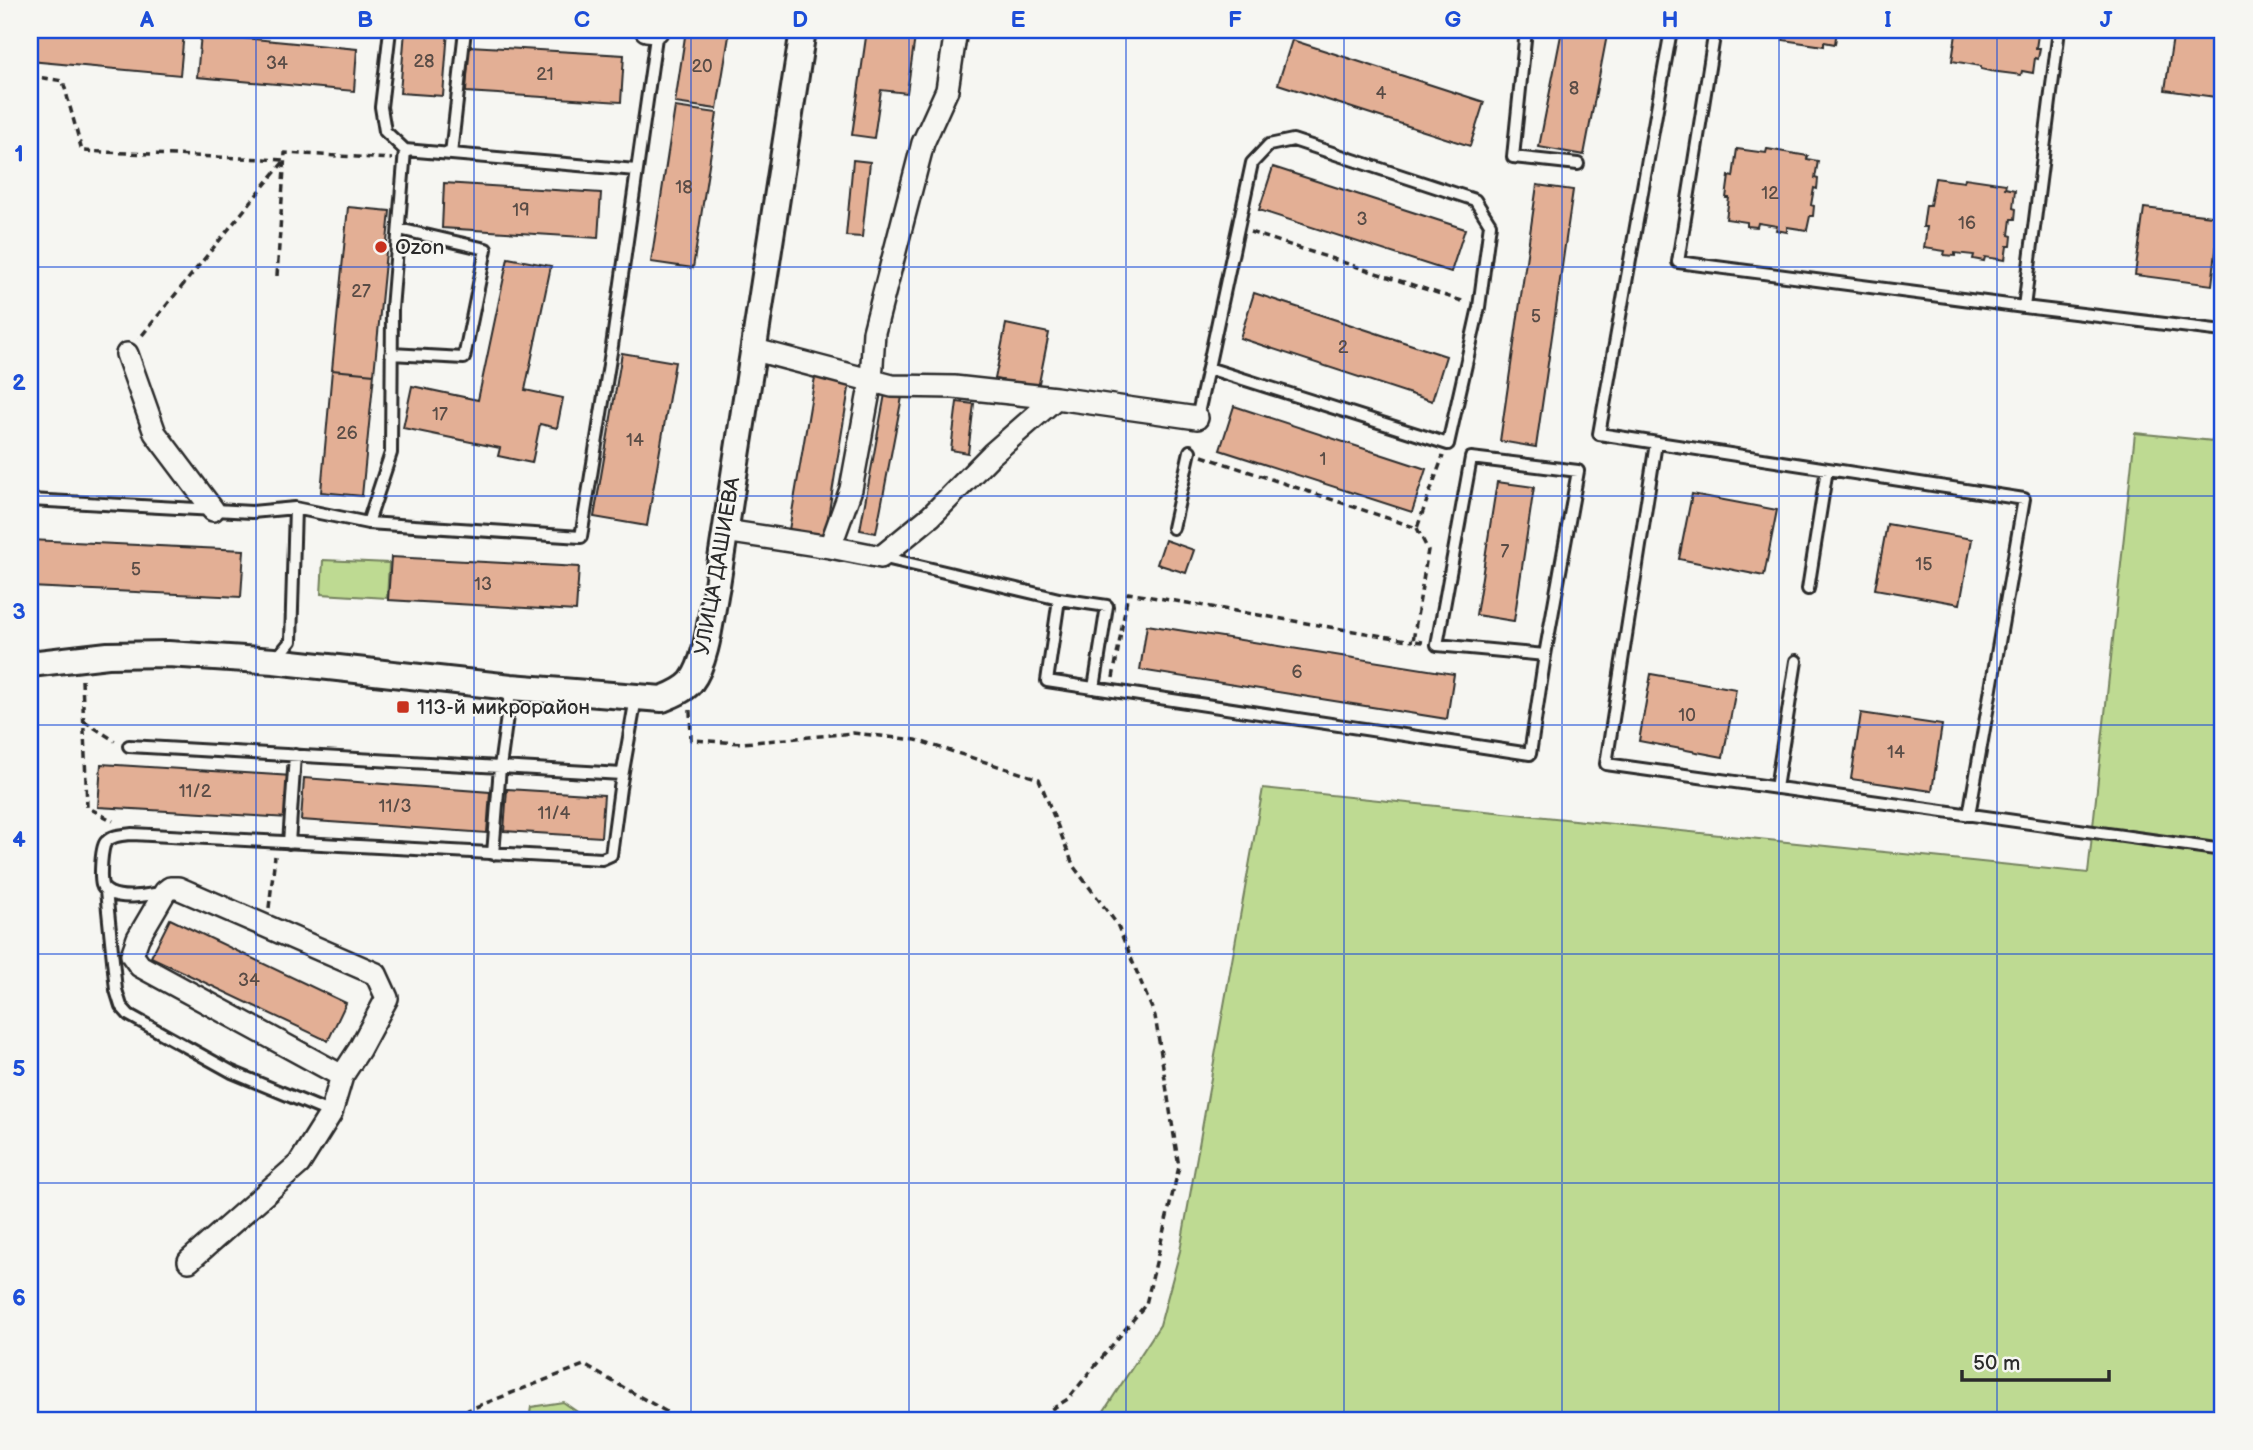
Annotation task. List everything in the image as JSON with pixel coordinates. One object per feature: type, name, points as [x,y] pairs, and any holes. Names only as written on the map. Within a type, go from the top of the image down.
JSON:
[{"type":"street","name":"УЛИЦА ДАШИЕВА","points":[[30,664],[138,654],[274,661],[511,687],[662,699],[690,683],[699,668],[704,651],[725,531],[803,30]]},
{"type":"street","points":[[830,547],[851,489],[871,381],[874,332],[923,142],[947,90],[956,30]]},
{"type":"street","points":[[755,349],[892,386],[954,387],[1197,418]]},
{"type":"street","points":[[127,354],[155,433],[213,510]]},
{"type":"street","points":[[725,531],[830,547],[881,558],[931,516],[992,454],[1056,398]]},
{"type":"street","points":[[189,1261],[299,1164],[331,1113],[342,1076],[387,998],[376,974],[178,888],[170,888],[165,892],[138,938],[132,955],[140,966],[342,1076]]},
{"type":"lane","points":[[368,523],[391,453],[392,309],[405,155],[385,131],[381,107],[390,30]]},
{"type":"lane","points":[[451,154],[465,30]]},
{"type":"lane","points":[[30,500],[252,512],[295,508],[368,523],[581,537],[612,346],[653,30]]},
{"type":"lane","points":[[1527,30],[1513,157],[1578,164]]},
{"type":"lane","points":[[1671,30],[1599,434],[2024,499],[1969,815]]},
{"type":"lane","points":[[1715,30],[1678,262],[2223,331]]},
{"type":"lane","points":[[2025,307],[2059,30]]},
{"type":"lane","points":[[1197,418],[1252,163],[1269,145],[1293,140],[1475,200],[1490,224],[1479,307],[1448,444],[1208,368]]},
{"type":"lane","points":[[405,155],[451,154],[636,170]]},
{"type":"lane","points":[[391,354],[464,358],[486,249],[399,229]]},
{"type":"lane","points":[[1656,443],[1606,764],[2223,850]]},
{"type":"lane","points":[[1173,528],[1190,451]]},
{"type":"lane","points":[[1059,599],[1047,681],[1530,754],[1578,471],[1471,458],[1437,645],[1545,655]]},
{"type":"lane","points":[[1808,589],[1827,469]]},
{"type":"lane","points":[[274,661],[290,641],[295,508]]},
{"type":"lane","points":[[881,558],[1059,599],[1107,606],[1094,688]]},
{"type":"lane","points":[[1776,788],[1796,661]]},
{"type":"lane","points":[[493,854],[500,767],[511,687]]},
{"type":"lane","points":[[165,892],[143,896],[106,891],[102,886],[102,847],[106,841],[132,834],[602,859],[611,855],[636,698]]},
{"type":"lane","points":[[129,746],[622,774]]},
{"type":"lane","points":[[283,842],[295,755]]},
{"type":"lane","points":[[106,891],[116,990],[121,1006],[129,1015],[232,1072],[331,1113]]},
{"type":"path","points":[[30,76],[63,81],[82,151],[285,160]]},
{"type":"path","points":[[277,276],[285,153],[405,155]]},
{"type":"path","points":[[127,354],[285,160]]},
{"type":"path","points":[[1238,228],[1479,307]]},
{"type":"path","points":[[1417,528],[1448,444]]},
{"type":"path","points":[[1190,451],[1417,528],[1428,550],[1413,641]]},
{"type":"path","points":[[1111,691],[1128,593],[1437,645]]},
{"type":"path","points":[[82,673],[87,807],[114,821],[113,837]]},
{"type":"path","points":[[690,683],[691,740],[743,743],[853,733],[916,740],[1040,779],[1074,867],[1117,924],[1155,1016],[1179,1167],[1146,1304],[1068,1399],[1034,1420]]},
{"type":"path","points":[[84,722],[121,745],[129,746]]},
{"type":"path","points":[[267,927],[283,842]]},
{"type":"path","points":[[442,1420],[584,1365],[681,1420]]},
{"type":"green space","points":[[2135,433],[2223,442],[2223,1420],[1098,1420],[1160,1325],[1180,1251],[1263,788],[2088,873]]},
{"type":"green space","points":[[323,560],[389,563],[387,598],[321,594]]},
{"type":"green space","points":[[563,1402],[589,1420],[529,1420],[531,1407]]},
{"type":"building","points":[[30,30],[184,32],[180,75],[30,61]]},
{"type":"building","points":[[405,30],[448,30],[443,96],[400,93]]},
{"type":"building","points":[[686,30],[730,30],[717,109],[675,103]]},
{"type":"building","points":[[867,30],[916,30],[907,93],[881,90],[874,138],[852,135]]},
{"type":"building","points":[[1562,30],[1608,30],[1584,155],[1539,147]]},
{"type":"building","points":[[1754,30],[1837,30],[1835,44],[1824,42],[1824,46],[1783,40],[1784,36]]},
{"type":"building","points":[[1952,30],[2043,30],[2042,36],[2038,35],[2036,48],[2040,48],[2038,59],[2035,58],[2033,73],[2022,71],[2021,75],[1990,71],[1981,69],[1981,66],[1952,61],[1956,34],[1952,33]]},
{"type":"building","points":[[2174,30],[2223,30],[2223,98],[2165,90]]},
{"type":"building","points":[[201,34],[357,49],[354,91],[197,77]]},
{"type":"building","points":[[1292,40],[1484,102],[1470,146],[1278,84]]},
{"type":"building","points":[[469,46],[624,55],[621,102],[466,92]]},
{"type":"building","points":[[675,107],[717,113],[693,268],[651,262]]},
{"type":"building","points":[[1737,149],[1766,153],[1767,149],[1808,156],[1807,159],[1818,161],[1815,178],[1818,179],[1817,189],[1814,188],[1811,205],[1814,206],[1813,216],[1810,216],[1807,230],[1787,227],[1787,232],[1776,230],[1777,226],[1758,223],[1757,227],[1747,226],[1747,222],[1726,219],[1729,176],[1733,177]]},
{"type":"building","points":[[853,160],[870,162],[862,237],[846,236]]},
{"type":"building","points":[[1273,167],[1465,229],[1451,272],[1259,210]]},
{"type":"building","points":[[1935,178],[1964,182],[1965,178],[2006,184],[2005,188],[2015,190],[2015,219],[2011,219],[2011,246],[2007,246],[2005,260],[1985,257],[1984,261],[1973,259],[1974,255],[1944,255],[1945,251],[1924,248],[1926,205],[1930,205]]},
{"type":"building","points":[[444,183],[601,193],[598,238],[442,228]]},
{"type":"building","points":[[1537,185],[1573,190],[1536,447],[1500,441]]},
{"type":"building","points":[[348,207],[390,211],[374,374],[332,370]]},
{"type":"building","points":[[2144,208],[2220,217],[2212,285],[2135,275]]},
{"type":"building","points":[[508,258],[551,266],[525,390],[563,398],[557,428],[540,424],[532,463],[498,456],[500,448],[403,428],[412,386],[478,400]]},
{"type":"building","points":[[1254,293],[1446,356],[1432,401],[1240,338]]},
{"type":"building","points":[[1006,324],[1049,333],[1038,388],[995,379]]},
{"type":"building","points":[[622,353],[675,362],[647,526],[594,517]]},
{"type":"building","points":[[332,370],[374,374],[362,496],[321,492]]},
{"type":"building","points":[[815,377],[850,382],[825,536],[789,530]]},
{"type":"building","points":[[885,394],[902,397],[876,533],[860,530]]},
{"type":"building","points":[[957,402],[974,404],[968,453],[951,450]]},
{"type":"building","points":[[1234,406],[1426,469],[1412,512],[1220,450]]},
{"type":"building","points":[[1497,482],[1534,487],[1514,621],[1476,615]]},
{"type":"building","points":[[1692,494],[1777,510],[1764,576],[1679,559]]},
{"type":"building","points":[[1887,524],[1972,539],[1960,604],[1875,589]]},
{"type":"building","points":[[30,540],[244,550],[241,597],[30,587]]},
{"type":"building","points":[[1165,540],[1194,550],[1186,573],[1157,564]]},
{"type":"building","points":[[391,557],[579,567],[576,611],[388,600]]},
{"type":"building","points":[[1147,625],[1454,674],[1447,719],[1140,670]]},
{"type":"building","points":[[1651,674],[1736,689],[1723,757],[1639,741]]},
{"type":"building","points":[[1861,713],[1942,725],[1932,791],[1851,779]]},
{"type":"building","points":[[101,764],[292,776],[289,818],[98,807]]},
{"type":"building","points":[[304,778],[490,792],[487,833],[301,820]]},
{"type":"building","points":[[507,789],[604,795],[601,837],[504,831]]},
{"type":"building","points":[[170,919],[346,1003],[328,1041],[151,957]]},
{"type":"place","name":"Ozon","points":[[381,247]]},
{"type":"place","name":"113-й микрорайон","points":[[403,707]]}]
